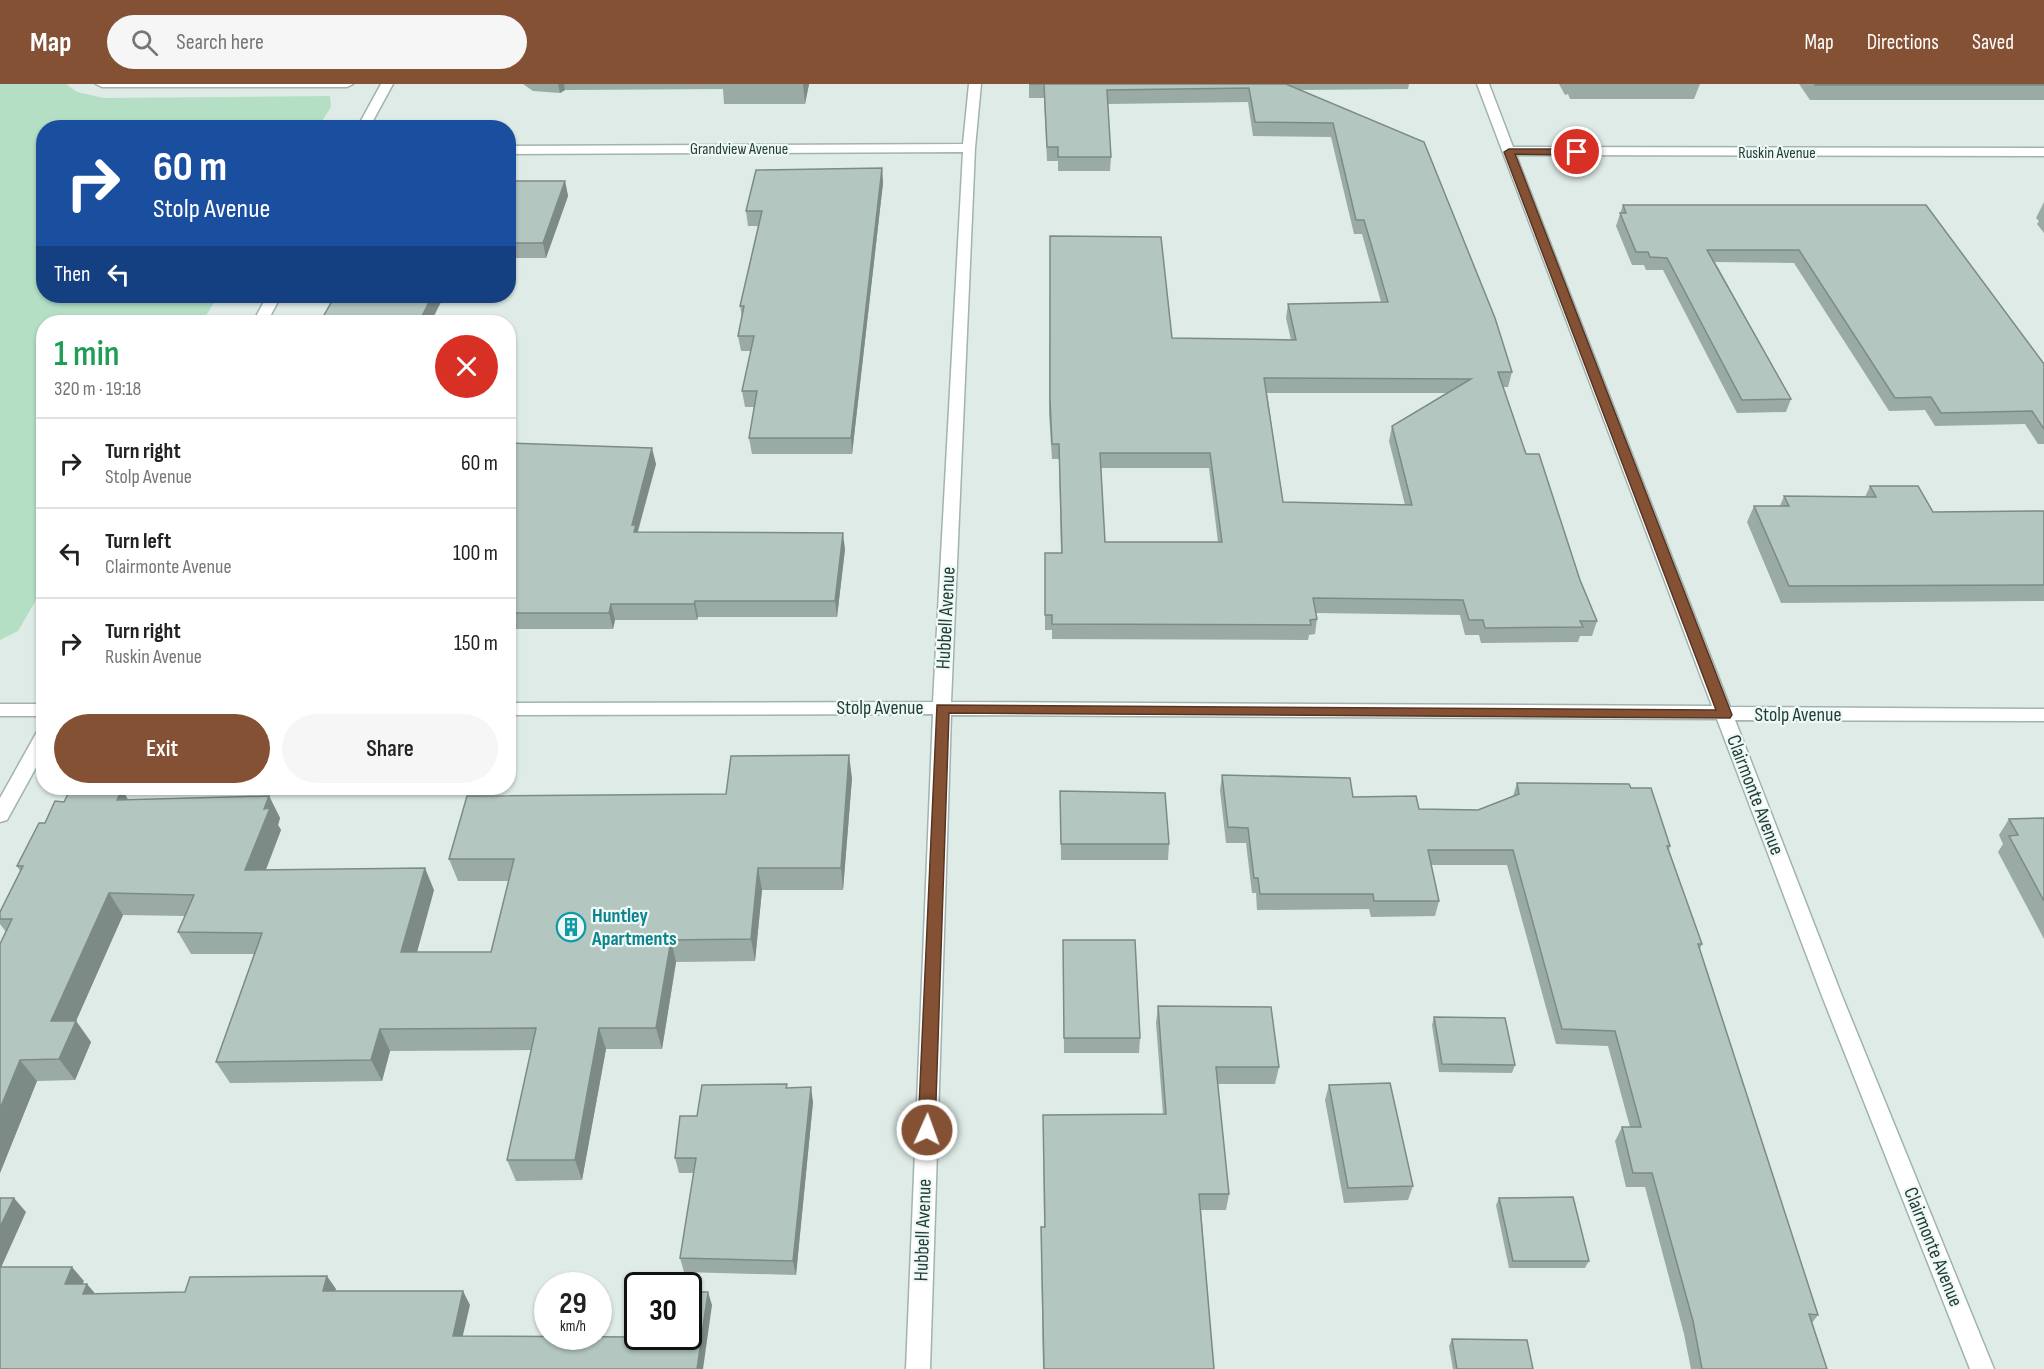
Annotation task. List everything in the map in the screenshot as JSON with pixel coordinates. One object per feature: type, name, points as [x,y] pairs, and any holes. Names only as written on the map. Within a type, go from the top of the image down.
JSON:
[{"type":"street","points":[[105,85],[347,84]]},
{"type":"street","points":[[367,120],[387,84]]},
{"type":"street","name":"Hubbell Avenue","points":[[918,1369],[942,708],[969,148],[975,84]]},
{"type":"street","name":"Clairmonte Avenue","points":[[1483,84],[1832,996],[1982,1369]]},
{"type":"street","name":"Grandview Avenue","points":[[516,150],[969,148]]},
{"type":"street","name":"Ruskin Avenue","points":[[1509,152],[2044,152]]},
{"type":"street","name":"Stolp Avenue","points":[[516,709],[942,708],[2044,716]]},
{"type":"street","points":[[0,710],[36,710]]},
{"type":"street","points":[[0,815],[36,750]]},
{"type":"green space","points":[[0,84],[66,84],[77,92],[104,98],[330,96],[331,107],[323,120],[36,120],[36,303],[214,303],[206,315],[36,315],[36,600],[18,631],[0,640]]},
{"type":"building","points":[[1044,84],[1286,84],[1424,142],[1495,318],[1512,372],[1498,372],[1526,454],[1539,454],[1580,580],[1597,621],[1580,621],[1583,627],[1485,628],[1483,620],[1469,620],[1463,600],[1313,598],[1317,619],[1310,620],[1311,625],[1052,624],[1052,615],[1045,615],[1045,553],[1062,553],[1059,444],[1052,444],[1050,399],[1050,236],[1161,237],[1172,338],[1296,340],[1288,304],[1388,302],[1364,220],[1356,220],[1333,123],[1255,122],[1249,88],[1107,90],[1111,157],[1058,157],[1058,147],[1047,147]],"holes":[[[1264,378],[1471,379],[1392,426],[1412,505],[1283,502]],[[1100,453],[1210,453],[1222,542],[1105,542]]]},
{"type":"building","points":[[2044,84],[2044,85],[1815,85]]},
{"type":"building","points":[[882,168],[851,438],[749,438],[757,391],[742,391],[754,336],[738,336],[744,306],[740,306],[762,211],[746,211],[756,170]]},
{"type":"building","points":[[516,181],[565,181],[543,243],[516,243]]},
{"type":"building","points":[[1623,205],[1926,205],[2044,364],[2044,429],[2032,411],[1941,413],[1931,397],[1895,398],[1799,250],[1707,250],[1791,399],[1742,400],[1667,258],[1650,257],[1648,252],[1636,252],[1620,213],[1626,213]]},
{"type":"building","points":[[331,303],[428,303],[422,315],[324,315]]},
{"type":"building","points":[[516,443],[652,448],[632,525],[636,525],[634,532],[843,533],[835,601],[695,601],[694,604],[611,604],[609,613],[516,613]]},
{"type":"building","points":[[1870,486],[1918,486],[1933,512],[2044,511],[2044,585],[1789,586],[1754,506],[1789,506],[1784,496],[1876,497]]},
{"type":"building","points":[[849,755],[841,868],[758,868],[751,939],[671,940],[656,1028],[599,1028],[575,1160],[507,1160],[536,1028],[380,1029],[371,1060],[216,1062],[262,933],[178,932],[194,895],[109,893],[51,1021],[76,1021],[59,1059],[20,1060],[0,1109],[0,944],[12,919],[0,919],[0,912],[23,866],[17,866],[39,823],[45,823],[55,801],[64,802],[68,795],[119,795],[117,800],[269,796],[264,809],[270,808],[245,870],[425,868],[401,952],[491,952],[514,859],[449,859],[467,796],[726,794],[731,756]]},
{"type":"building","points":[[1222,775],[1350,778],[1353,797],[1416,796],[1419,809],[1478,810],[1519,794],[1517,783],[1629,784],[1631,788],[1651,788],[1670,846],[1667,846],[1702,944],[1698,944],[1818,1315],[1809,1314],[1827,1369],[1702,1369],[1693,1321],[1652,1173],[1633,1173],[1622,1127],[1641,1127],[1615,1031],[1562,1029],[1513,850],[1428,850],[1439,901],[1374,901],[1373,894],[1260,894],[1258,878],[1254,878],[1248,828],[1228,827]]},
{"type":"building","points":[[1060,791],[1165,793],[1169,844],[1061,844]]},
{"type":"building","points":[[2044,818],[2044,901],[2009,836],[2018,835],[2009,819]]},
{"type":"building","points":[[1063,940],[1135,940],[1140,1038],[1064,1038]]},
{"type":"building","points":[[1158,1006],[1271,1007],[1279,1067],[1216,1067],[1229,1194],[1199,1194],[1214,1369],[1044,1369],[1041,1227],[1045,1227],[1043,1115],[1166,1114]]},
{"type":"building","points":[[1434,1017],[1505,1018],[1515,1065],[1442,1064]]},
{"type":"building","points":[[1390,1083],[1413,1186],[1348,1188],[1329,1085]]},
{"type":"building","points":[[787,1084],[786,1088],[811,1087],[793,1261],[680,1258],[696,1158],[675,1158],[680,1116],[697,1116],[702,1085]]},
{"type":"building","points":[[1573,1197],[1589,1261],[1513,1261],[1499,1198]]},
{"type":"building","points":[[0,1198],[14,1198],[0,1227]]},
{"type":"building","points":[[0,1267],[72,1267],[65,1284],[87,1284],[83,1294],[185,1292],[190,1277],[327,1276],[323,1291],[463,1291],[453,1336],[534,1336],[534,1350],[612,1350],[612,1337],[624,1337],[624,1350],[700,1350],[697,1369],[0,1369]]},
{"type":"building","points":[[702,1292],[708,1292],[702,1334]]},
{"type":"building","points":[[1452,1339],[1527,1340],[1533,1369],[1457,1369]]},
{"type":"place","name":"Huntley Apartments","points":[[571,927]]},
{"type":"route","points":[[927,1130],[942,708],[1725,715],[1509,152],[1577,152]]}]
